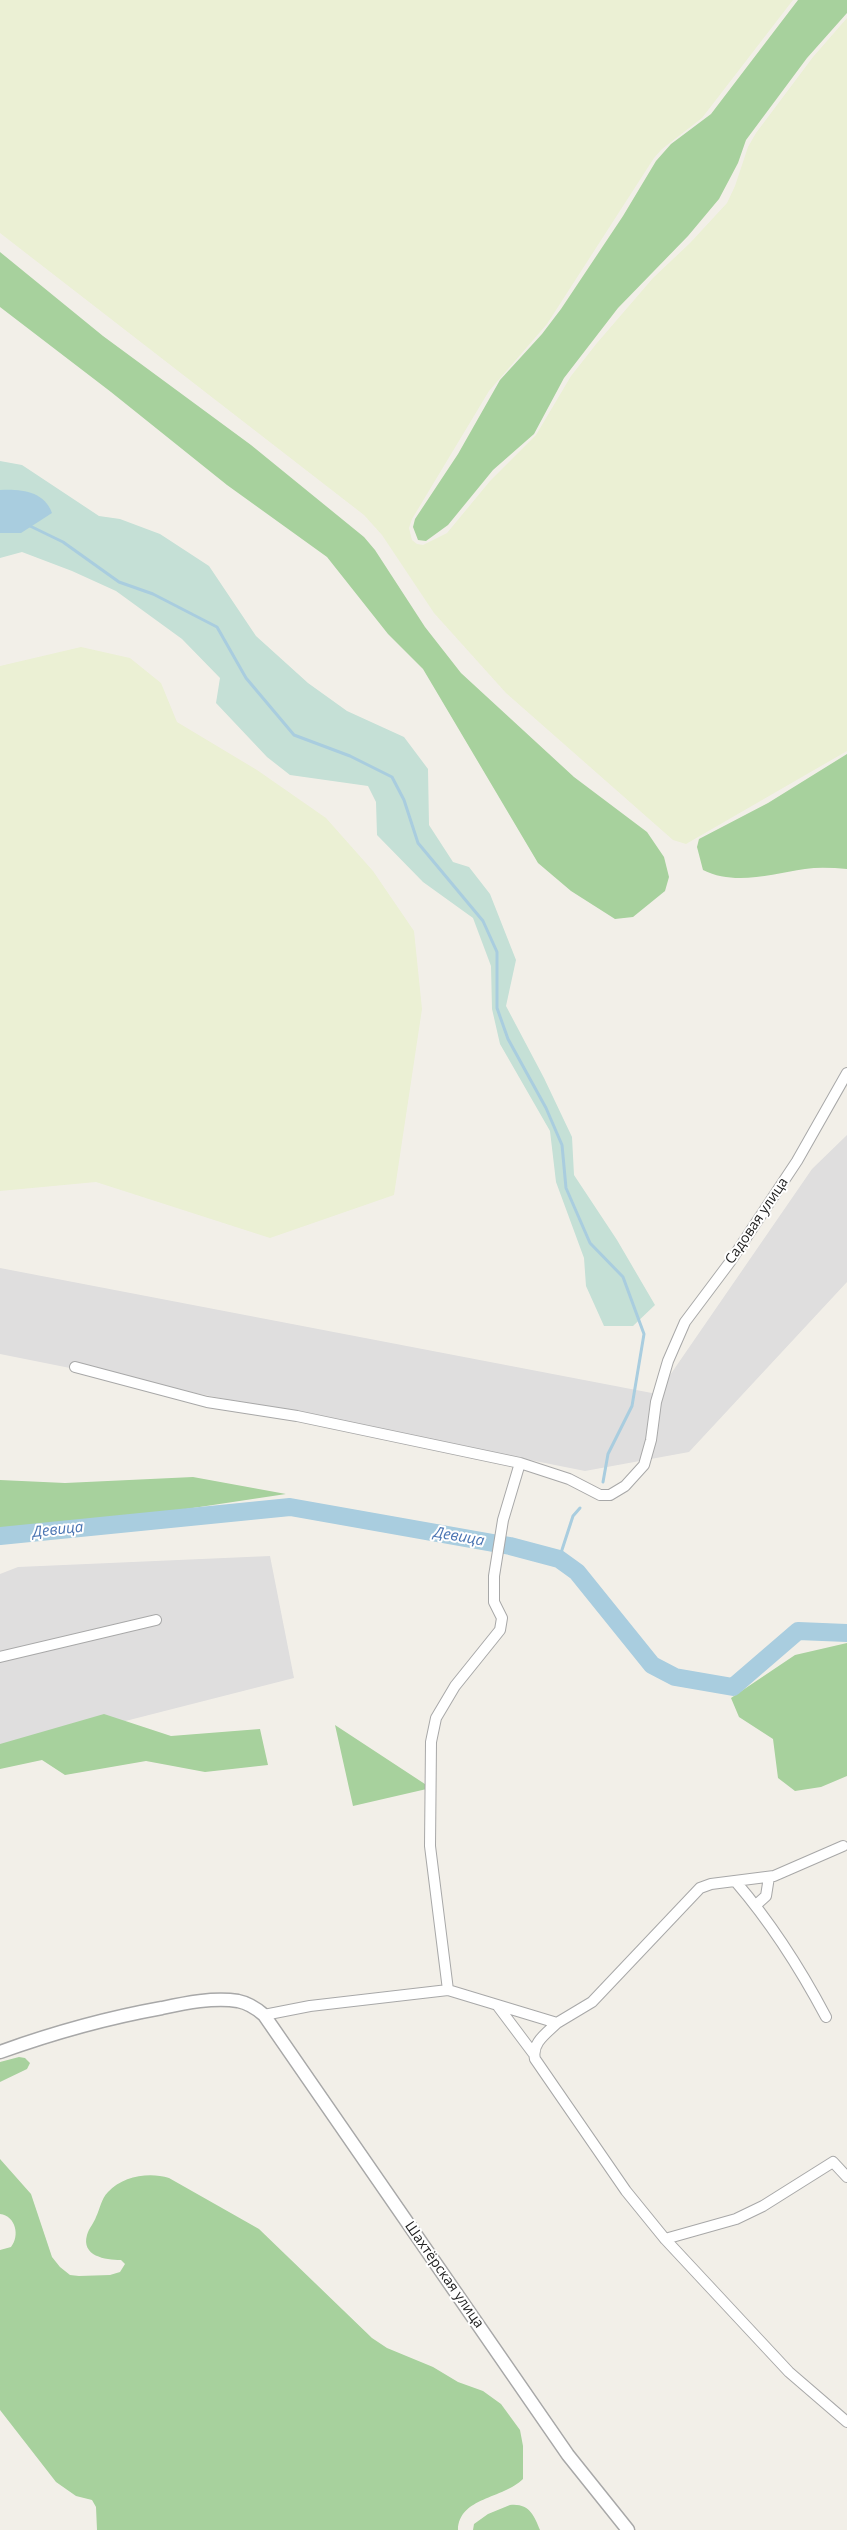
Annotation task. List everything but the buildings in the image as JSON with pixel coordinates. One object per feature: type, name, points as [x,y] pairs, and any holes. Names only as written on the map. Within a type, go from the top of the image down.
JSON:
[{"type":"street","name":"Садовая улица","points":[[75,1367],[207,1402],[296,1416],[520,1463],[569,1479],[600,1495],[610,1495],[625,1486],[644,1466],[648,1453],[656,1402],[666,1367],[685,1322],[730,1262],[797,1161],[847,1074]]},
{"type":"street","points":[[448,1990],[430,1846],[431,1742],[436,1718],[455,1686],[500,1630],[502,1618],[494,1602],[494,1576],[503,1520],[520,1463]]},
{"type":"street","points":[[0,1657],[156,1620]]},
{"type":"street","points":[[533,2052],[539,2040],[557,2024],[592,2002],[700,1888],[711,1884],[770,1877],[843,1846]]},
{"type":"street","points":[[756,1905],[766,1896],[770,1877]]},
{"type":"street","points":[[736,1882],[756,1905],[800,1967],[826,2017]]},
{"type":"street","points":[[0,2052],[70,2028],[181,2004],[234,2001],[248,2004],[264,2015],[310,2006],[448,1990],[557,2024]]},
{"type":"street","points":[[496,2005],[533,2052],[540,2068],[620,2183],[665,2239],[789,2372],[847,2422]]},
{"type":"street","name":"Шахтёрская улица","points":[[264,2015],[568,2455],[628,2530]]},
{"type":"street","points":[[665,2239],[736,2219],[762,2206],[833,2162],[847,2177]]},
{"type":"shaded area","points":[[0,461],[22,465],[99,516],[120,519],[160,534],[209,566],[256,636],[308,683],[347,711],[404,737],[428,769],[429,825],[453,862],[469,867],[490,894],[516,960],[506,1006],[544,1078],[572,1137],[574,1175],[617,1240],[655,1305],[633,1326],[604,1326],[586,1286],[584,1258],[556,1182],[550,1131],[500,1044],[492,1009],[491,966],[473,918],[423,882],[377,835],[376,802],[368,786],[290,775],[267,757],[216,703],[220,678],[182,639],[116,591],[72,571],[22,552],[0,558]]},
{"type":"shaded area","points":[[0,490],[24,491],[38,496],[52,513],[21,533],[0,533]]},
{"type":"shaded area","points":[[847,1135],[847,1282],[689,1452],[585,1471],[0,1354],[0,1268],[657,1394],[812,1169]]},
{"type":"shaded area","points":[[270,1556],[294,1678],[0,1753],[0,1574],[18,1567]]},
{"type":"green space","points":[[0,0],[793,0],[702,118],[662,149],[654,158],[547,324],[489,391],[412,519],[409,528],[412,540],[417,544],[423,545],[447,533],[490,481],[536,435],[571,376],[597,343],[653,278],[690,243],[727,203],[735,186],[748,147],[756,133],[813,57],[847,18],[847,751],[686,844],[673,840],[506,693],[434,613],[382,535],[364,515],[0,233]]},
{"type":"green space","points":[[798,0],[847,0],[847,13],[807,58],[746,140],[738,163],[719,199],[688,236],[618,308],[564,378],[534,434],[493,470],[448,525],[426,541],[418,540],[413,527],[415,519],[458,454],[500,380],[542,334],[561,309],[623,216],[656,161],[671,144],[711,114]]},
{"type":"green space","points":[[0,252],[103,336],[251,445],[364,537],[375,550],[425,627],[461,673],[574,777],[647,832],[664,857],[669,877],[665,891],[633,917],[615,919],[571,891],[538,863],[423,669],[388,634],[327,557],[227,485],[111,392],[0,307]]},
{"type":"green space","points":[[81,647],[130,658],[161,683],[177,722],[257,770],[326,818],[373,871],[414,931],[422,1009],[394,1195],[270,1238],[96,1182],[0,1191],[0,666]]},
{"type":"green space","points":[[847,754],[847,869],[810,868],[766,876],[740,878],[715,875],[703,870],[697,847],[699,839],[768,803]]},
{"type":"green space","points":[[193,1477],[286,1494],[0,1537],[0,1480],[65,1483]]},
{"type":"green space","points":[[847,1643],[847,1776],[821,1787],[795,1791],[778,1778],[773,1739],[739,1717],[731,1698],[795,1655]]},
{"type":"green space","points":[[104,1714],[171,1736],[260,1729],[268,1765],[205,1772],[146,1761],[65,1775],[42,1760],[0,1769],[0,1744]]},
{"type":"green space","points":[[335,1725],[431,1788],[353,1806]]},
{"type":"green space","points":[[19,2057],[25,2058],[30,2063],[27,2069],[0,2082],[0,2062]]},
{"type":"green space","points":[[0,2159],[31,2194],[52,2257],[70,2275],[110,2275],[120,2272],[125,2264],[121,2260],[102,2258],[91,2252],[86,2242],[87,2235],[106,2195],[121,2182],[137,2177],[153,2175],[169,2178],[259,2229],[372,2338],[387,2348],[433,2367],[458,2382],[483,2391],[501,2404],[520,2430],[523,2446],[523,2479],[515,2486],[483,2500],[466,2511],[460,2519],[458,2530],[97,2530],[96,2507],[92,2500],[76,2496],[56,2482],[0,2410],[0,2250],[11,2247],[14,2243],[16,2232],[10,2218],[0,2214]]},
{"type":"green space","points":[[510,2505],[522,2506],[530,2511],[540,2530],[473,2530],[474,2524],[488,2514]]},
{"type":"waterway","points":[[30,526],[63,542],[119,582],[153,594],[217,627],[246,678],[294,735],[350,756],[392,777],[404,800],[418,843],[483,921],[497,952],[497,1008],[508,1039],[546,1108],[562,1145],[566,1188],[590,1243],[623,1277],[644,1334],[632,1406],[608,1454],[603,1482]]},
{"type":"waterway","name":"Девица","points":[[0,1536],[290,1507],[510,1546],[559,1559],[577,1572],[652,1665],[675,1677],[733,1687],[798,1631],[847,1633]]},
{"type":"waterway","points":[[559,1559],[573,1516],[580,1508]]}]
